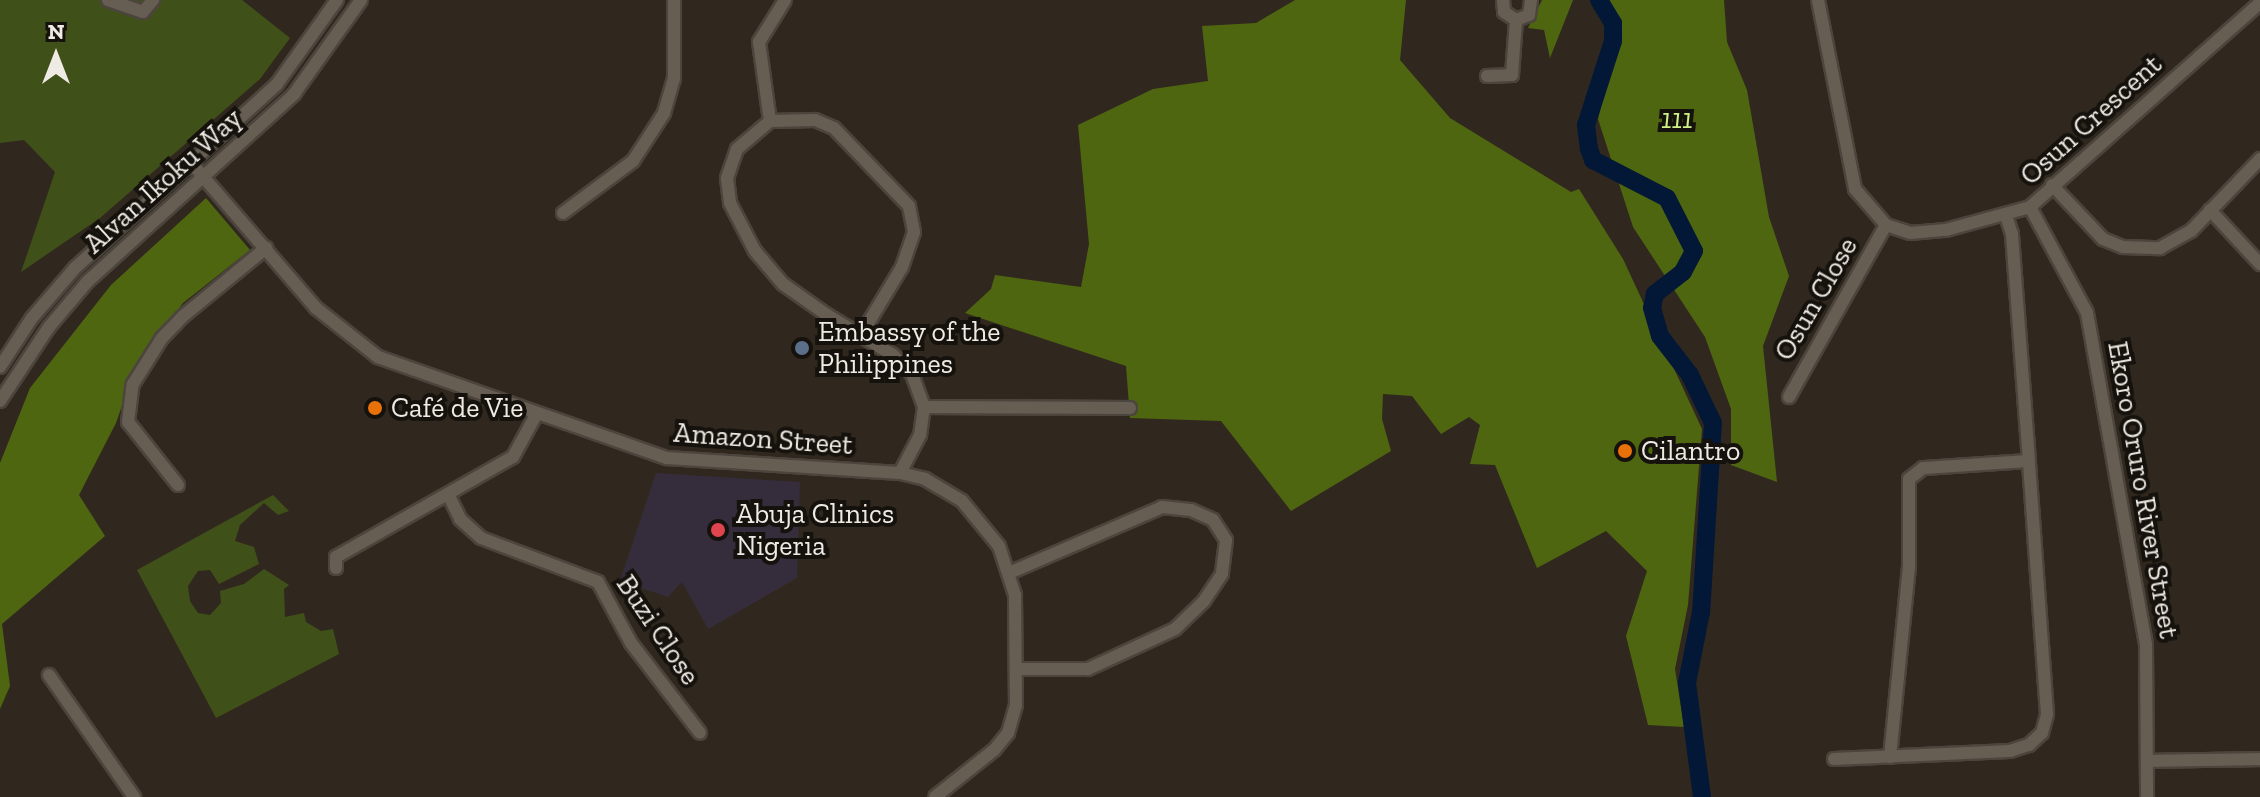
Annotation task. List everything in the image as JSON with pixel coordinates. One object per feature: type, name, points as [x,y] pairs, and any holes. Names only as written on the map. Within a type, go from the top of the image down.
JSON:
[{"type":"street","points":[[108,0],[143,12],[153,0]]},
{"type":"street","name":"Alvan Ikoku Way","points":[[0,367],[32,318],[75,268],[193,165],[277,84],[337,0]]},
{"type":"street","name":"Alvan Ikoku Way","points":[[0,401],[87,282],[142,228],[206,177],[294,94],[361,0]]},
{"type":"street","points":[[563,213],[633,161],[664,113],[674,79],[674,0]]},
{"type":"street","points":[[770,121],[759,42],[785,0]]},
{"type":"street","points":[[1503,0],[1504,12],[1516,20]]},
{"type":"street","points":[[1516,20],[1529,15],[1531,0]]},
{"type":"street","points":[[1818,0],[1855,189],[1886,225]]},
{"type":"street","name":"Osun Crescent","points":[[1886,225],[1910,233],[1946,230],[2030,207],[2260,3]]},
{"type":"street","points":[[1487,76],[1512,75],[1516,20]]},
{"type":"street","points":[[861,335],[902,267],[914,232],[909,206],[834,128],[815,120],[770,121],[755,130],[730,163],[727,178],[734,213],[755,251],[783,284],[861,335],[912,374],[924,407],[920,435],[900,473]]},
{"type":"street","points":[[2052,185],[2087,226],[2123,247],[2145,250],[2173,243],[2260,159]]},
{"type":"street","name":"Amazon Street","points":[[193,165],[316,308],[378,357],[536,415],[667,458],[900,473],[925,479],[962,501],[999,546],[1015,595],[1016,705],[1008,733],[994,750],[935,797]]},
{"type":"street","name":"Ekoro Oruro River Street","points":[[2030,207],[2087,313],[2146,645],[2147,797]]},
{"type":"street","points":[[2210,210],[2260,264]]},
{"type":"street","points":[[1834,759],[2010,751],[2029,745],[2042,733],[2047,714],[2012,234],[2006,216]]},
{"type":"street","name":"Osun Close","points":[[1789,397],[1886,225]]},
{"type":"street","points":[[178,485],[128,422],[133,384],[172,327],[266,248]]},
{"type":"street","points":[[924,407],[1130,408]]},
{"type":"street","points":[[336,568],[336,557],[449,496],[513,457],[536,415]]},
{"type":"street","points":[[1890,757],[1909,567],[1909,479],[1923,468],[2029,461]]},
{"type":"street","name":"Buzi Close","points":[[449,496],[460,519],[481,538],[598,582],[631,643],[700,733]]},
{"type":"street","points":[[1009,573],[1162,507],[1191,510],[1213,520],[1226,540],[1222,574],[1204,601],[1175,629],[1088,669],[1017,669]]},
{"type":"street","points":[[49,675],[134,797]]},
{"type":"street","points":[[2148,761],[2260,759]]},
{"type":"shaded area","name":"Abuja Clinics Nigeria","points":[[656,473],[800,482],[797,578],[708,629],[682,582],[668,597],[620,581]]},
{"type":"green space","points":[[0,0],[242,0],[290,38],[260,79],[100,218],[21,272],[55,172],[24,140],[0,143]]},
{"type":"green space","points":[[1295,0],[1406,0],[1400,60],[1450,118],[1571,192],[1579,189],[1623,259],[1702,429],[1688,605],[1675,669],[1684,727],[1648,725],[1626,636],[1647,571],[1606,531],[1537,568],[1495,465],[1470,464],[1480,425],[1469,417],[1441,434],[1412,396],[1383,394],[1382,419],[1391,451],[1291,511],[1221,421],[1130,418],[1126,366],[965,313],[991,289],[995,275],[1081,287],[1089,244],[1078,125],[1153,89],[1208,81],[1202,26],[1256,23]]},
{"type":"green space","points":[[1542,0],[1573,0],[1550,58],[1544,30],[1528,28]]},
{"type":"green space","name":"111","points":[[1609,0],[1724,0],[1727,42],[1747,90],[1769,217],[1789,276],[1763,346],[1777,482],[1731,465],[1731,409],[1705,337],[1633,227],[1598,119],[1621,23]]},
{"type":"green space","points":[[206,198],[250,250],[183,303],[135,368],[116,423],[79,495],[105,536],[2,624],[10,686],[0,709],[0,463],[30,388],[111,285]]},
{"type":"green space","points":[[273,495],[289,511],[278,515],[264,503],[240,525],[235,541],[254,547],[259,564],[219,584],[210,570],[198,571],[188,586],[190,601],[198,613],[210,615],[221,603],[220,591],[244,584],[264,569],[289,585],[284,589],[285,617],[304,613],[306,622],[321,631],[333,629],[339,654],[216,718],[137,570]]},
{"type":"waterway","points":[[1599,0],[1613,23],[1613,41],[1586,125],[1593,160],[1667,198],[1694,251],[1683,272],[1655,294],[1652,308],[1660,336],[1690,375],[1713,423],[1701,612],[1687,683],[1702,797]]},
{"type":"place","name":"Embassy of the Philippines","points":[[802,348]]},
{"type":"place","name":"Café de Vie","points":[[375,408]]},
{"type":"place","name":"Cilantro","points":[[1625,451]]},
{"type":"place","name":"Abuja Clinics Nigeria","points":[[718,530]]}]
